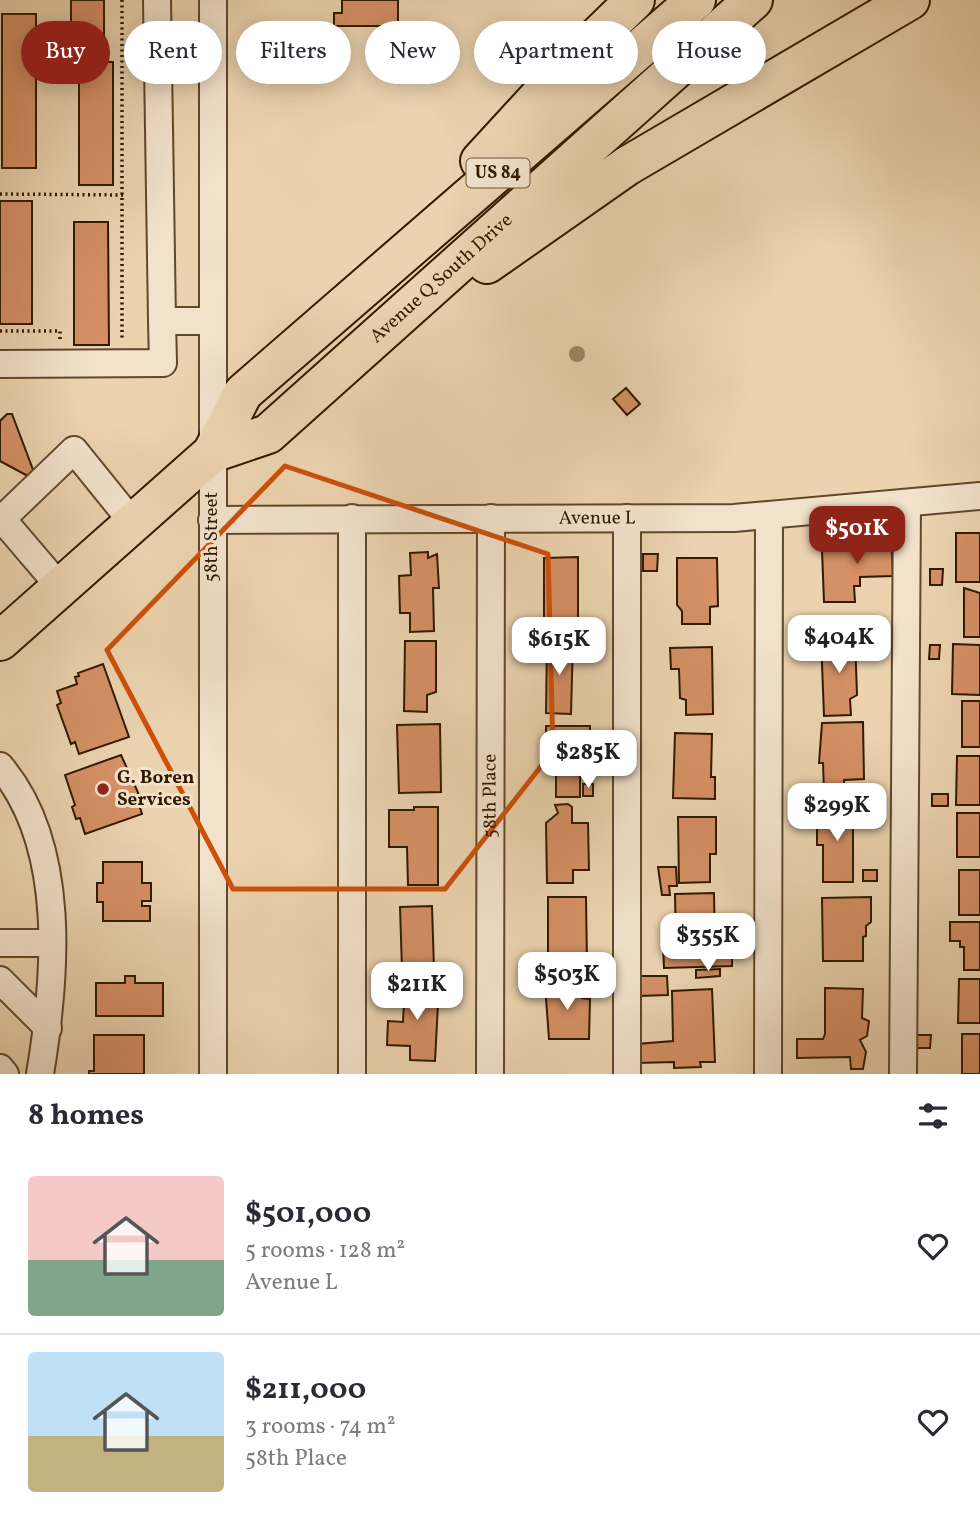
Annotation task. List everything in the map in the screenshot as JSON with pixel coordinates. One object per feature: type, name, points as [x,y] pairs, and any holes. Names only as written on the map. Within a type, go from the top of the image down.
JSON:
[{"type":"highway","points":[[298,343],[450,194],[569,64],[635,0]]},
{"type":"highway","name":"Avenue Q South Drive","points":[[0,640],[212,453],[243,393],[696,0]]},
{"type":"highway","name":"Avenue Q South Drive","points":[[212,453],[268,434],[389,329],[489,234],[753,0]]},
{"type":"highway","points":[[389,329],[627,166],[910,0]]},
{"type":"street","points":[[157,0],[157,21]]},
{"type":"street","name":"58th Street","points":[[213,0],[213,21]]},
{"type":"street","points":[[0,364],[163,363],[158,84]]},
{"type":"street","name":"58th Street","points":[[213,84],[213,1074]]},
{"type":"street","points":[[162,321],[212,321]]},
{"type":"street","points":[[60,587],[2,519],[74,450],[133,523]]},
{"type":"street","name":"Avenue L","points":[[212,520],[769,516],[980,496]]},
{"type":"street","points":[[903,1074],[907,503]]},
{"type":"street","points":[[768,1074],[769,516]]},
{"type":"street","points":[[352,518],[352,1074]]},
{"type":"street","name":"58th Place","points":[[490,1074],[491,518]]},
{"type":"street","points":[[627,518],[627,1074]]},
{"type":"street","points":[[0,766],[20,797],[38,837],[51,902],[48,1028],[40,1074]]},
{"type":"street","points":[[0,943],[50,943]]},
{"type":"street","points":[[0,980],[48,1028]]},
{"type":"street","points":[[0,1068],[5,1074]]},
{"type":"path","points":[[122,0],[122,349]]},
{"type":"path","points":[[0,194],[123,195]]},
{"type":"path","points":[[0,331],[61,331],[61,350]]},
{"type":"highlighted area","points":[[285,466],[548,554],[553,751],[445,889],[233,889],[107,650]]},
{"type":"building","points":[[71,0],[104,0],[104,21],[71,21]]},
{"type":"building","points":[[342,0],[398,0],[398,21],[365,21],[365,26],[351,26],[351,21],[334,21],[334,13],[342,13]]},
{"type":"building","points":[[2,14],[36,14],[36,21],[21,21],[21,84],[36,84],[36,168],[2,168]]},
{"type":"building","points":[[110,62],[113,62],[113,185],[79,185],[79,84],[110,84]]},
{"type":"building","points":[[0,201],[32,201],[32,324],[0,324]]},
{"type":"building","points":[[74,222],[108,222],[109,345],[74,345]]},
{"type":"building","points":[[626,388],[640,404],[627,415],[613,399]]},
{"type":"building","points":[[7,414],[12,414],[35,475],[27,481],[26,475],[0,461],[0,421]]},
{"type":"building","points":[[898,533],[899,552],[892,552],[893,576],[860,577],[860,586],[854,586],[855,602],[824,602],[822,550],[866,549],[866,534]]},
{"type":"building","points":[[956,533],[980,533],[980,582],[956,582]]},
{"type":"building","points":[[428,552],[428,558],[437,554],[439,588],[433,588],[434,631],[410,632],[410,613],[400,613],[399,576],[411,575],[410,553]]},
{"type":"building","points":[[643,554],[658,554],[657,571],[643,571]]},
{"type":"building","points":[[578,557],[578,631],[544,631],[544,558]]},
{"type":"building","points":[[677,558],[717,558],[718,606],[710,607],[710,624],[682,624],[682,611],[677,605]]},
{"type":"building","points":[[930,569],[943,569],[942,585],[930,585]]},
{"type":"building","points":[[964,588],[980,593],[980,637],[964,637]]},
{"type":"building","points":[[855,637],[857,695],[850,699],[851,715],[824,716],[821,638]]},
{"type":"building","points":[[547,640],[573,640],[571,714],[546,713]]},
{"type":"building","points":[[405,641],[436,641],[436,692],[427,695],[427,712],[404,711]]},
{"type":"building","points":[[953,644],[980,645],[980,695],[952,694]]},
{"type":"building","points":[[930,645],[940,645],[939,659],[929,659]]},
{"type":"building","points":[[712,647],[713,714],[686,715],[686,700],[680,698],[679,669],[671,669],[670,648]]},
{"type":"building","points":[[103,664],[129,737],[79,754],[75,742],[71,744],[57,705],[61,703],[57,691],[77,684],[75,677],[79,676],[78,673]]},
{"type":"building","points":[[962,701],[980,701],[980,747],[962,747]]},
{"type":"building","points":[[863,722],[864,779],[844,780],[844,793],[824,793],[823,763],[819,763],[822,723]]},
{"type":"building","points":[[440,724],[441,792],[399,793],[397,725]]},
{"type":"building","points":[[546,726],[590,726],[590,735],[602,735],[602,750],[594,750],[594,765],[580,765],[580,797],[556,797],[556,768],[546,768]]},
{"type":"building","points":[[675,733],[712,734],[711,777],[715,777],[715,799],[673,798]]},
{"type":"building","name":"G. Boren Services","points":[[121,755],[140,797],[137,798],[142,814],[85,834],[80,818],[76,819],[72,807],[75,805],[65,775]]},
{"type":"building","points":[[957,756],[980,756],[980,805],[956,805]]},
{"type":"building","points":[[583,784],[593,784],[593,796],[583,796]]},
{"type":"building","points":[[932,794],[948,794],[948,806],[932,806]]},
{"type":"building","points":[[568,804],[572,807],[572,823],[588,823],[589,870],[573,870],[573,883],[547,883],[546,823],[558,813],[555,805]]},
{"type":"building","points":[[824,805],[853,805],[853,882],[823,882],[823,845],[817,845],[817,825],[824,825]]},
{"type":"building","points":[[414,807],[438,807],[438,885],[408,885],[407,847],[389,847],[389,810],[414,810]]},
{"type":"building","points":[[957,813],[980,813],[980,857],[957,857]]},
{"type":"building","points":[[678,817],[716,817],[716,854],[710,854],[710,882],[679,883]]},
{"type":"building","points":[[103,862],[142,862],[142,883],[151,883],[151,901],[142,901],[142,906],[150,906],[150,921],[103,921],[103,902],[97,902],[97,883],[103,883]]},
{"type":"building","points":[[658,867],[676,867],[677,886],[669,886],[670,895],[662,895]]},
{"type":"building","points":[[863,870],[877,870],[877,881],[863,881]]},
{"type":"building","points":[[959,870],[980,870],[980,915],[959,915]]},
{"type":"building","points":[[714,893],[715,946],[732,945],[732,966],[664,968],[663,944],[676,944],[675,894]]},
{"type":"building","points":[[548,897],[586,897],[587,964],[548,964]]},
{"type":"building","points":[[871,897],[871,922],[866,926],[866,936],[863,937],[863,961],[823,961],[822,898]]},
{"type":"building","points":[[432,906],[434,969],[402,970],[400,907]]},
{"type":"building","points":[[950,922],[980,922],[980,970],[964,970],[964,947],[960,947],[960,941],[950,941]]},
{"type":"building","points":[[720,969],[720,976],[696,978],[696,970]]},
{"type":"building","points":[[125,976],[135,976],[135,983],[163,983],[163,1016],[96,1016],[96,983],[125,983]]},
{"type":"building","points":[[639,976],[667,976],[668,995],[639,996]]},
{"type":"building","points":[[959,979],[980,979],[980,1023],[958,1023]]},
{"type":"building","points":[[405,983],[439,985],[435,1061],[410,1060],[410,1046],[387,1045],[388,1021],[403,1022]]},
{"type":"building","points":[[545,985],[582,985],[582,998],[590,999],[589,1039],[549,1039]]},
{"type":"building","points":[[825,988],[863,989],[862,1018],[869,1021],[867,1036],[860,1040],[866,1052],[863,1069],[851,1069],[850,1057],[797,1058],[797,1039],[823,1039],[825,1034]]},
{"type":"building","points":[[712,989],[715,1062],[700,1062],[701,1067],[674,1068],[674,1062],[637,1063],[637,1044],[673,1041],[672,991]]},
{"type":"building","points":[[962,1034],[980,1034],[980,1074],[962,1074]]},
{"type":"building","points":[[94,1035],[144,1035],[144,1074],[89,1074],[89,1071],[94,1071]]},
{"type":"building","points":[[915,1035],[931,1035],[930,1048],[915,1048]]},
{"type":"place","name":"G. Boren Services","points":[[103,789]]}]
